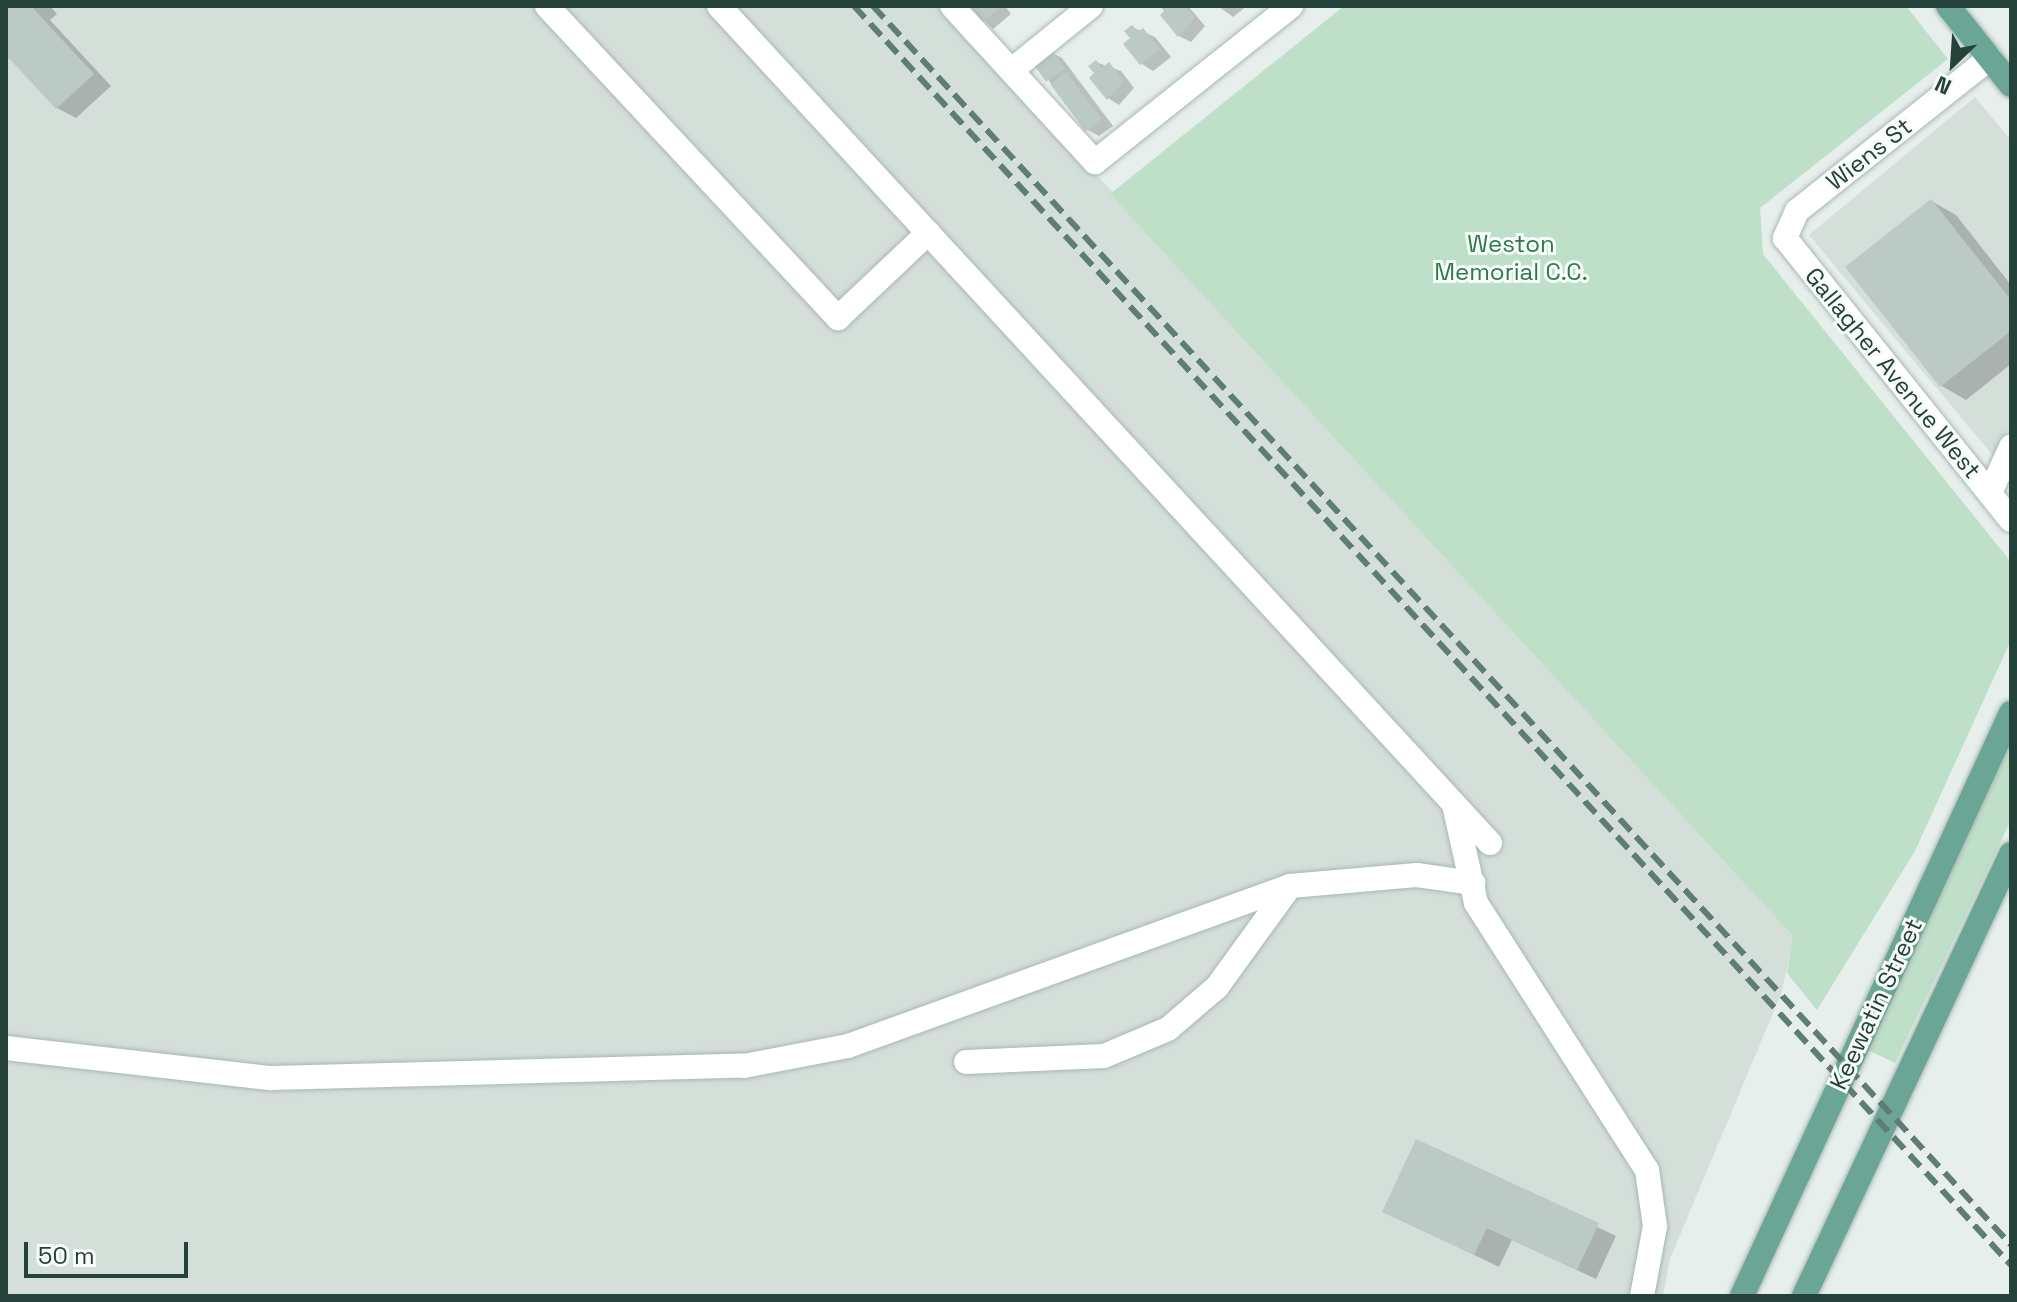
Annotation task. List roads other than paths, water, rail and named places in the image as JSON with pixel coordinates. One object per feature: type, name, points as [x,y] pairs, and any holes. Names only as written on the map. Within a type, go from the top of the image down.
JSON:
[{"type":"main road","points":[[1948,6],[2011,85]]},
{"type":"main road","name":"Keewatin Street","points":[[1742,1296],[2011,713]]},
{"type":"main road","points":[[1804,1296],[2011,854]]},
{"type":"street","points":[[547,6],[838,318],[928,233]]},
{"type":"street","points":[[719,6],[1490,843]]},
{"type":"street","points":[[952,6],[1095,162],[1291,6]]},
{"type":"street","points":[[1013,69],[1091,6]]},
{"type":"street","name":"Wiens St","points":[[1787,223],[1990,58]]},
{"type":"street","name":"Gallagher Avenue West","points":[[1787,223],[1785,238],[2011,520]]},
{"type":"street","points":[[1990,493],[2011,447]]},
{"type":"street","points":[[1453,803],[1476,903],[1647,1170],[1655,1226],[1642,1296]]},
{"type":"street","points":[[6,1048],[271,1078],[744,1066],[848,1046],[1290,886],[1417,875],[1473,883]]},
{"type":"street","points":[[966,1062],[1104,1056],[1168,1029],[1217,987],[1290,886]]},
{"type":"railway","points":[[854,6],[2011,1265]]},
{"type":"railway","points":[[873,6],[2011,1245]]},
{"type":"park label","name":"Weston Memorial C.C.","points":[[1511,258]]}]
